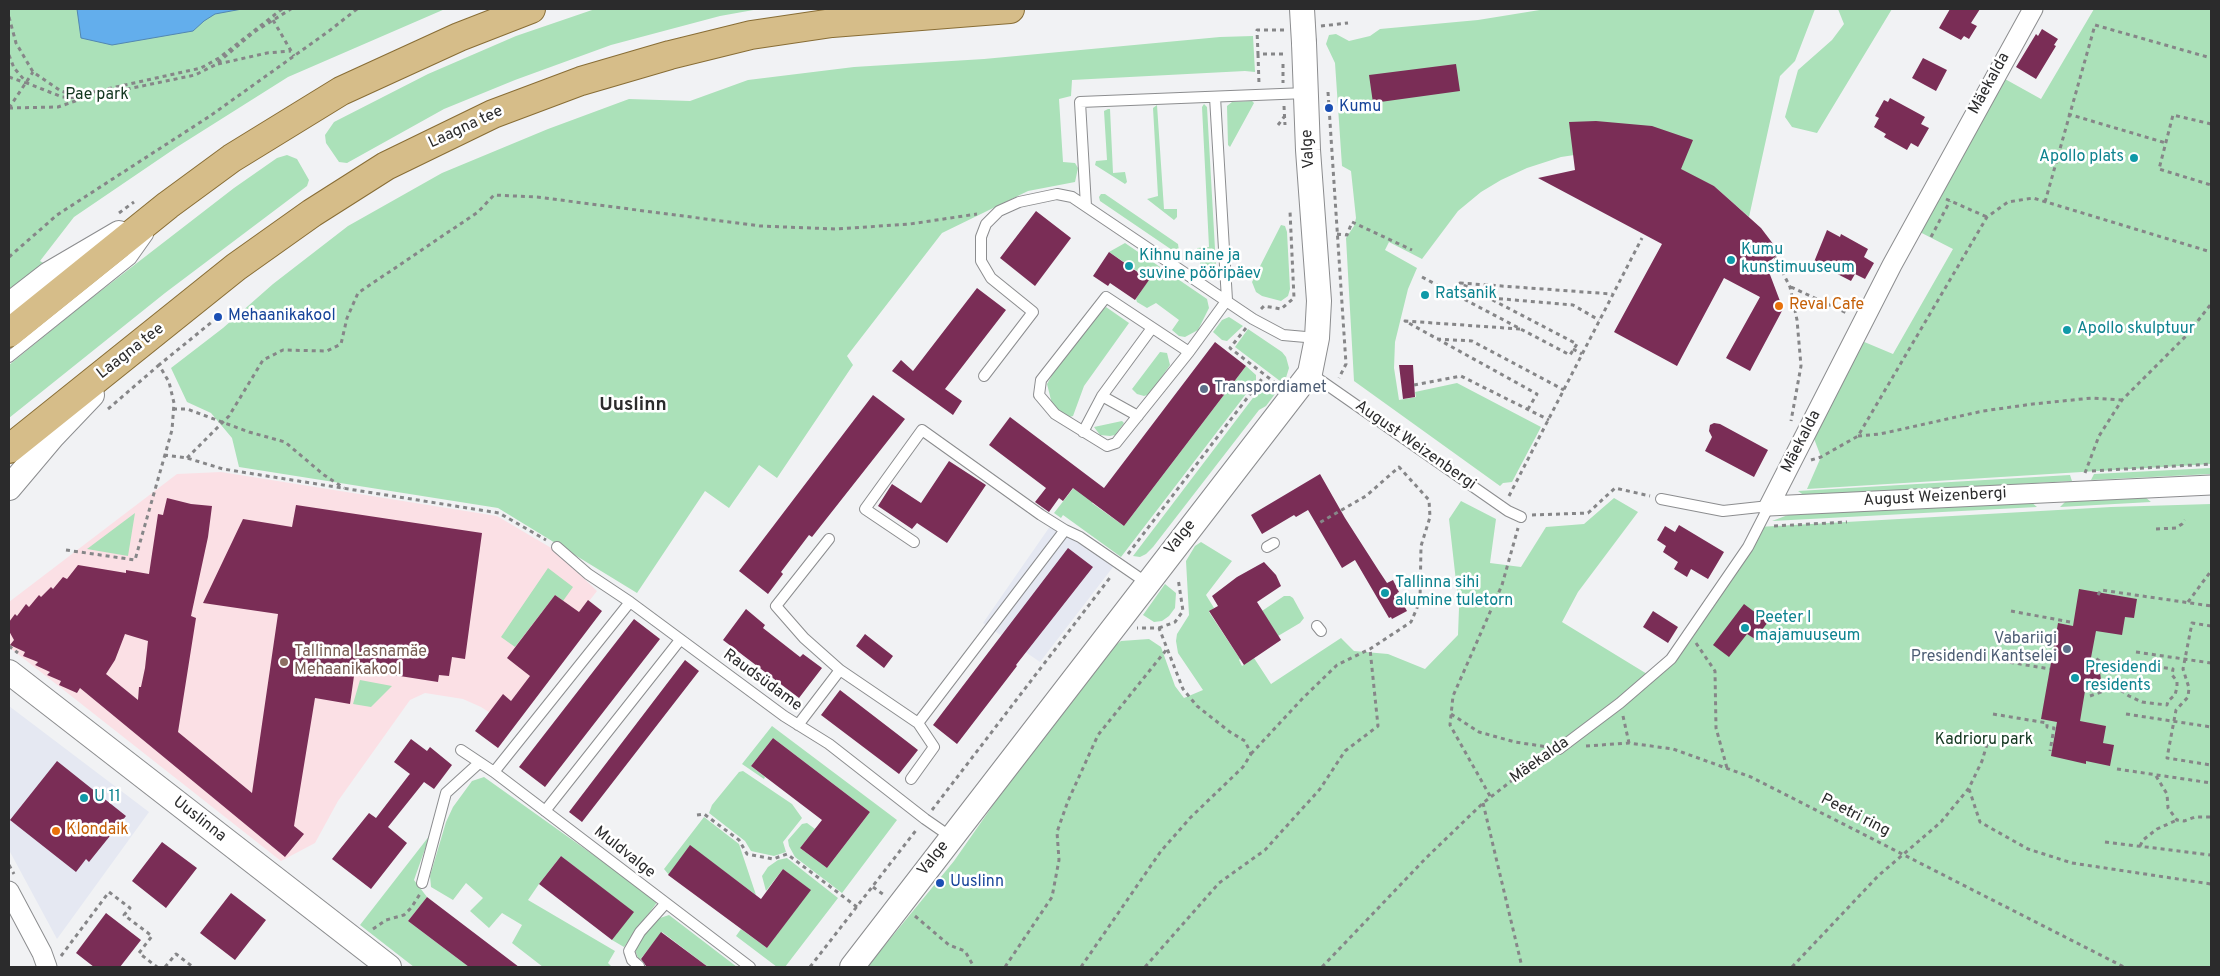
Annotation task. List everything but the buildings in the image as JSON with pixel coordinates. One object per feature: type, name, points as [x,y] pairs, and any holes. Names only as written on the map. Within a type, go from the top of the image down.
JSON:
[{"type":"main road","points":[[9,333],[168,205],[232,158],[340,91],[459,37],[531,9]]},
{"type":"main road","name":"Laagna tee","points":[[9,449],[236,268],[312,213],[386,166],[493,114],[582,81],[670,55],[751,36],[832,23],[1010,9]]},
{"type":"street","name":"Valge","points":[[852,967],[951,836],[1310,373],[1317,338],[1318,301],[1306,93],[1291,41],[1302,9]]},
{"type":"street","name":"Mäekalda","points":[[1769,506],[1931,193],[2033,9]]},
{"type":"street","points":[[9,305],[49,274],[168,205]]},
{"type":"street","points":[[9,488],[52,437],[139,345]]},
{"type":"street","name":"August Weizenbergi","points":[[1769,506],[2211,485]]},
{"type":"street","name":"Uuslinna","points":[[9,672],[389,967]]},
{"type":"street","points":[[9,891],[42,953],[47,967]]},
{"type":"lane","points":[[1086,206],[1080,102],[1306,93]]},
{"type":"lane","points":[[1189,352],[1106,297],[1041,380],[1040,395],[1055,414],[1083,432],[1107,446],[1116,442],[1189,352],[1227,300],[1215,97]]},
{"type":"lane","points":[[984,376],[1033,312],[991,278],[981,261],[981,237],[986,224],[999,211],[1019,202],[1058,194],[1072,197],[1253,319],[1283,335],[1317,338]]},
{"type":"lane","points":[[9,356],[131,259],[168,205]]},
{"type":"lane","points":[[1083,432],[1102,396],[1152,328]]},
{"type":"lane","name":"August Weizenbergi","points":[[1310,373],[1508,511],[1521,517]]},
{"type":"lane","points":[[1102,396],[1138,416]]},
{"type":"lane","points":[[914,542],[865,509],[922,430],[1041,515],[1080,537],[1147,583]]},
{"type":"lane","name":"August Weizenbergi","points":[[1660,499],[1723,511],[1769,506]]},
{"type":"lane","name":"Mäekalda","points":[[1559,749],[1620,703],[1671,659],[1748,547],[1769,506]]},
{"type":"lane","points":[[918,723],[1065,530]]},
{"type":"lane","points":[[830,540],[776,606],[804,638],[840,670],[918,723],[934,747],[911,778]]},
{"type":"lane","name":"Raudsüdame","points":[[557,547],[588,574],[630,602],[798,725],[830,744],[925,819],[951,836]]},
{"type":"lane","points":[[494,772],[630,602]]},
{"type":"lane","points":[[545,811],[680,640]]},
{"type":"lane","points":[[798,725],[840,670]]},
{"type":"lane","name":"Muldvalge","points":[[460,750],[494,772],[750,967]]},
{"type":"lane","points":[[422,884],[446,793],[479,763]]},
{"type":"lane","points":[[639,966],[632,960],[628,951],[640,932],[665,904]]},
{"type":"path","points":[[201,68],[219,58],[272,19],[282,9]]},
{"type":"path","points":[[9,108],[58,107],[84,98],[195,75],[215,65],[254,32],[272,19],[291,9]]},
{"type":"path","points":[[9,257],[57,215],[210,116],[357,9]]},
{"type":"path","points":[[9,18],[16,44],[34,72],[61,91],[84,98]]},
{"type":"path","points":[[272,19],[294,56]]},
{"type":"path","points":[[2045,202],[2068,114],[2095,25],[2211,58]]},
{"type":"path","points":[[1259,74],[1257,30],[1291,41],[1283,54],[1286,134]]},
{"type":"path","points":[[9,77],[62,97],[84,98],[90,93],[267,53],[291,51]]},
{"type":"path","points":[[1258,54],[1283,54]]},
{"type":"path","points":[[9,55],[14,68],[26,83]]},
{"type":"path","points":[[9,108],[34,72]]},
{"type":"path","points":[[2068,114],[2166,142]]},
{"type":"path","points":[[2211,124],[2173,115],[2159,169],[2211,185]]},
{"type":"path","points":[[1278,125],[1284,116]]},
{"type":"path","points":[[1931,193],[1987,217]]},
{"type":"path","points":[[187,458],[230,416],[263,360],[283,350],[327,351],[341,344],[347,318],[358,293],[478,212],[494,195],[537,197],[760,226],[836,229],[910,224],[999,211]]},
{"type":"path","points":[[1858,436],[1987,217],[2008,202],[2032,198],[2211,252]]},
{"type":"path","points":[[1931,237],[1950,201]]},
{"type":"path","points":[[810,967],[1120,566],[1264,376],[1230,348],[1264,306],[1281,308],[1294,298],[1290,203]]},
{"type":"path","points":[[1337,234],[1347,235],[1352,222],[1412,250]]},
{"type":"path","points":[[1508,496],[1642,238]]},
{"type":"path","points":[[1775,257],[1790,287],[1797,320],[1801,366],[1790,429]]},
{"type":"path","points":[[1422,277],[1570,355],[1577,344],[1460,283],[1612,294]]},
{"type":"path","points":[[1790,287],[1830,307],[1864,320]]},
{"type":"path","points":[[1489,298],[1573,305],[1599,320]]},
{"type":"path","points":[[2064,492],[2077,482],[2086,471],[2099,436],[2122,400],[2186,336],[2211,304]]},
{"type":"path","points":[[66,550],[135,560],[172,430],[173,409],[169,382],[159,365],[218,317]]},
{"type":"path","points":[[1523,330],[1405,321],[1537,394],[1528,409]]},
{"type":"path","points":[[1435,338],[1472,341],[1564,390]]},
{"type":"path","points":[[1574,349],[1582,354]]},
{"type":"path","points":[[1414,385],[1461,376],[1549,420]]},
{"type":"path","points":[[1790,466],[1821,457],[1858,436],[1880,434],[1983,411],[2092,398],[2122,400]]},
{"type":"path","points":[[173,409],[187,409],[285,442],[324,475],[346,489]]},
{"type":"path","points":[[164,455],[187,458],[223,469],[499,513],[557,547]]},
{"type":"path","points":[[1082,967],[1160,851],[1190,818],[1243,767],[1251,754],[1303,698],[1337,665],[1370,649],[1411,622],[1420,601],[1420,546],[1430,516],[1429,500],[1399,467],[1366,496],[1319,523]]},
{"type":"path","points":[[1542,514],[1588,513],[1615,488],[1660,499]]},
{"type":"path","points":[[1490,796],[1450,725],[1453,696],[1502,585],[1521,517]]},
{"type":"path","points":[[2156,529],[2179,527],[2185,520]]},
{"type":"path","points":[[1114,626],[1160,628],[1175,622],[1183,611],[1177,570],[1168,556]]},
{"type":"path","points":[[2188,602],[2211,571]]},
{"type":"path","points":[[2098,595],[2101,590],[2211,606]]},
{"type":"path","points":[[2011,611],[2070,622]]},
{"type":"path","points":[[2211,626],[2192,623],[2183,669],[2189,688],[2188,697],[2176,710],[2167,758],[2211,764]]},
{"type":"path","points":[[1160,628],[1183,689],[1197,706],[1230,732],[1245,741],[1251,754]]},
{"type":"path","points":[[1688,636],[1699,646],[1715,671],[1716,728],[1727,768]]},
{"type":"path","points":[[1005,967],[1052,897],[1058,860],[1058,832],[1068,801],[1098,736],[1167,649]]},
{"type":"path","points":[[1145,967],[1219,883],[1265,850],[1320,789],[1345,751],[1378,726],[1370,649]]},
{"type":"path","points":[[2136,652],[2211,663]]},
{"type":"path","points":[[2090,696],[2101,692],[2108,681],[2109,675],[2104,664],[2094,657]]},
{"type":"path","points":[[2002,662],[2050,669]]},
{"type":"path","points":[[2108,681],[2129,696],[2142,702],[2167,705],[2168,701],[2175,695],[2177,687],[2177,681],[2172,675],[2173,669],[2134,664]]},
{"type":"path","points":[[1620,703],[1630,743]]},
{"type":"path","points":[[1451,714],[1478,732],[1515,742],[1559,749]]},
{"type":"path","points":[[1993,714],[2047,723],[2047,727],[2054,728],[2050,751]]},
{"type":"path","points":[[2126,714],[2211,726]]},
{"type":"path","points":[[1792,967],[1878,876],[1941,822],[1969,788],[1982,761],[1988,741]]},
{"type":"path","name":"Peetri ring","points":[[1559,749],[1612,743],[1630,743],[1673,749],[1751,777],[2124,967]]},
{"type":"path","name":"Mäekalda","points":[[1322,967],[1426,858],[1490,796],[1528,768],[1559,749]]},
{"type":"path","points":[[2117,769],[2211,783]]},
{"type":"path","points":[[2156,776],[2167,794],[2168,808],[2177,820]]},
{"type":"path","points":[[1969,788],[1980,822],[2028,849],[2072,863],[2211,884]]},
{"type":"path","points":[[1483,803],[1522,967]]},
{"type":"path","points":[[697,816],[704,814],[739,840],[747,854],[773,859],[787,854],[856,907]]},
{"type":"path","points":[[2139,847],[2143,840],[2157,829],[2177,820],[2184,821],[2195,817],[2211,816]]},
{"type":"path","points":[[2105,842],[2211,855]]},
{"type":"path","points":[[371,930],[386,920],[404,915],[419,895],[422,884]]},
{"type":"path","points":[[873,887],[886,897]]},
{"type":"path","points":[[65,950],[109,892],[130,908],[124,915],[152,936],[139,953],[157,967]]},
{"type":"path","points":[[910,913],[949,945],[965,951],[974,967]]},
{"type":"path","points":[[165,967],[176,954],[193,967]]},
{"type":"shaded area","name":"Tallinna Lasnamäe Mehaanikakool","points":[[221,472],[497,516],[553,549],[597,591],[498,718],[481,707],[463,699],[425,693],[410,700],[338,801],[315,843],[281,861],[9,647],[9,602],[177,474]]},
{"type":"shaded area","points":[[1053,522],[1113,567],[1040,662],[983,623]]},
{"type":"shaded area","points":[[9,706],[149,812],[57,939],[9,850]]},
{"type":"green space","name":"Pae park","points":[[9,9],[445,9],[288,77],[177,147],[74,217],[40,261],[45,264],[9,292]]},
{"type":"green space","points":[[595,9],[759,9],[720,16],[611,45],[515,80],[444,109],[347,163],[339,162],[326,143],[325,135],[334,122],[428,74],[516,36]]},
{"type":"green space","points":[[1546,9],[1815,9],[1795,61],[1780,76],[1749,217],[1714,186],[1672,166],[1588,153],[1561,157],[1527,168],[1481,192],[1458,211],[1422,259],[1389,242],[1385,250],[1417,268],[1408,289],[1395,342],[1394,368],[1399,400],[1416,397],[1415,392],[1457,383],[1541,427],[1512,482],[1503,483],[1500,486],[1354,381],[1346,238],[1354,226],[1356,218],[1351,171],[1342,166],[1335,63],[1326,44],[1329,35],[1336,34],[1349,41],[1370,36],[1380,29],[1478,20]]},
{"type":"green space","points":[[1838,9],[1892,9],[1817,133],[1792,127],[1785,117],[1798,70],[1832,40],[1844,24]]},
{"type":"green space","points":[[2094,9],[2211,9],[2211,464],[1807,489],[1821,457],[1813,436],[1862,341],[1893,354],[1953,249],[1912,228],[1996,74],[2041,99]]},
{"type":"green space","points":[[1253,36],[1255,72],[1072,80],[1071,96],[1059,99],[1063,162],[1075,163],[1078,168],[1075,182],[1028,191],[942,233],[847,356],[853,365],[777,478],[759,465],[729,508],[705,491],[637,593],[498,508],[239,467],[232,438],[211,413],[187,402],[171,368],[223,328],[273,284],[348,226],[442,173],[548,129],[629,99],[690,101],[748,80],[854,67],[984,59],[1220,37]]},
{"type":"green space","points":[[1252,101],[1254,103],[1230,147],[1228,145],[1227,106],[1232,102]]},
{"type":"green space","points":[[1204,104],[1207,107],[1216,267],[1212,272],[1201,267],[1197,248],[1209,247],[1202,107]]},
{"type":"green space","points":[[1157,105],[1164,209],[1177,209],[1177,217],[1174,220],[1147,199],[1158,196],[1153,108]]},
{"type":"green space","points":[[1110,109],[1113,173],[1125,172],[1127,182],[1125,184],[1095,165],[1096,161],[1107,160],[1104,111]]},
{"type":"green space","points":[[287,155],[297,159],[309,180],[307,186],[165,293],[9,418],[9,365],[80,307],[234,188],[277,158]]},
{"type":"green space","points":[[1101,194],[1105,194],[1178,244],[1179,251],[1175,252],[1100,201],[1099,197]]},
{"type":"green space","points":[[1281,225],[1285,226],[1287,232],[1290,289],[1288,296],[1281,301],[1262,296],[1256,292],[1252,282]]},
{"type":"green space","points":[[1125,243],[1207,299],[1209,308],[1198,330],[1185,337],[1179,336],[1172,330],[1179,320],[1156,303],[1147,308],[1137,302],[1136,299],[1149,279],[1109,252]]},
{"type":"green space","points":[[1106,307],[1129,323],[1084,386],[1073,416],[1066,418],[1059,414],[1052,404],[1047,384],[1055,370],[1097,315]]},
{"type":"green space","points":[[1229,317],[1243,326],[1227,341],[1222,340],[1213,332],[1222,320]]},
{"type":"green space","points":[[1248,329],[1282,352],[1286,357],[1289,368],[1284,384],[1235,347]]},
{"type":"green space","points":[[1160,352],[1167,353],[1170,365],[1150,394],[1144,396],[1137,394],[1132,389]]},
{"type":"green space","points":[[1246,366],[1256,375],[1256,381],[1121,557],[1063,515],[1061,518],[1054,513],[1079,481],[1098,495],[1092,503],[1124,526]]},
{"type":"green space","points":[[1265,382],[1278,390],[1266,406],[1259,410],[1153,547],[1140,557],[1133,556]]},
{"type":"green space","points":[[1122,421],[1124,423],[1115,435],[1100,435],[1094,427]]},
{"type":"green space","points":[[2211,468],[2211,474],[2091,480],[2094,474]]},
{"type":"green space","points":[[2070,475],[2072,481],[1805,496],[1798,491]]},
{"type":"green space","points":[[2145,497],[2151,502],[2060,507],[2066,501]]},
{"type":"green space","name":"Kadrioru park","points":[[1614,498],[1638,512],[1578,592],[1562,622],[1652,677],[1671,659],[1758,527],[2111,507],[2211,504],[2211,967],[867,967],[954,861],[998,798],[1116,645],[1121,641],[1149,639],[1161,647],[1175,686],[1184,698],[1203,690],[1178,653],[1176,641],[1177,634],[1189,615],[1186,561],[1195,546],[1201,542],[1232,561],[1206,595],[1214,608],[1209,612],[1240,659],[1242,666],[1254,658],[1271,684],[1341,638],[1354,651],[1388,654],[1425,669],[1458,635],[1459,608],[1449,519],[1461,501],[1496,519],[1490,563],[1521,567],[1546,527],[1584,524]]},
{"type":"green space","points":[[2031,502],[2037,507],[1772,521],[1788,515]]},
{"type":"green space","points":[[135,513],[128,556],[87,549]]},
{"type":"green space","points":[[548,568],[573,587],[563,601],[555,595],[515,647],[501,637]]},
{"type":"green space","points":[[1165,584],[1176,593],[1175,608],[1162,621],[1154,622],[1143,615]]},
{"type":"green space","points":[[1284,596],[1293,598],[1304,618],[1300,623],[1278,636],[1262,611]]},
{"type":"green space","points":[[360,680],[392,686],[371,707],[353,704]]},
{"type":"green space","points":[[772,726],[897,820],[842,893],[795,857],[788,840],[802,824],[807,823],[815,829],[800,848],[827,868],[870,812],[773,738],[751,766],[765,777],[764,779],[742,764]]},
{"type":"green space","points":[[743,771],[792,804],[802,818],[783,842],[786,852],[774,856],[751,851],[745,841],[709,813],[712,805],[739,772]]},
{"type":"green space","points":[[484,777],[658,901],[624,947],[612,940],[633,912],[561,856],[539,884],[528,900],[615,951],[608,963],[612,967],[543,967],[512,943],[522,925],[502,913],[489,928],[470,911],[483,898],[466,883],[453,900],[431,887],[430,876],[446,822],[453,807],[472,781]]},
{"type":"green space","points":[[704,817],[739,844],[756,895],[690,846],[669,875],[664,869]]},
{"type":"green space","points":[[430,835],[414,880],[427,897],[408,921],[469,967],[414,967],[360,925]]},
{"type":"green space","points":[[787,858],[838,898],[785,967],[777,967],[736,936],[741,929],[767,948],[810,890],[783,869],[766,891],[762,876],[768,867],[778,860]]},
{"type":"green space","points":[[669,915],[737,967],[708,967],[662,932],[639,961],[634,947],[657,919]]},
{"type":"water","points":[[77,9],[242,9],[215,14],[193,31],[112,45],[81,38]]},
{"type":"place","name":"Kumu","points":[[1329,108]]},
{"type":"place","name":"Apollo plats","points":[[2134,158]]},
{"type":"place","name":"Kumu kunstimuuseum","points":[[1731,260]]},
{"type":"place","name":"Kihnu naine ja suvine pööripäev","points":[[1129,266]]},
{"type":"place","name":"Ratsanik","points":[[1425,295]]},
{"type":"place","name":"Reval Cafe","points":[[1779,306]]},
{"type":"place","name":"Mehaanikakool","points":[[218,317]]},
{"type":"place","name":"Apollo skulptuur","points":[[2067,330]]},
{"type":"place","name":"Transpordiamet","points":[[1204,389]]},
{"type":"place","name":"Tallinna sihi alumine tuletorn","points":[[1385,593]]},
{"type":"place","name":"Peeter I majamuuseum","points":[[1745,628]]},
{"type":"place","name":"Vabariigi Presidendi Kantselei","points":[[2067,649]]},
{"type":"place","name":"Tallinna Lasnamäe Mehaanikakool","points":[[284,662]]},
{"type":"place","name":"Presidendi residents","points":[[2075,678]]},
{"type":"place","name":"U 11","points":[[84,798]]},
{"type":"place","name":"Klondaik","points":[[56,831]]},
{"type":"place","name":"Uuslinn","points":[[940,883]]},
{"type":"district","name":"Uuslinn","points":[[633,406]]}]
